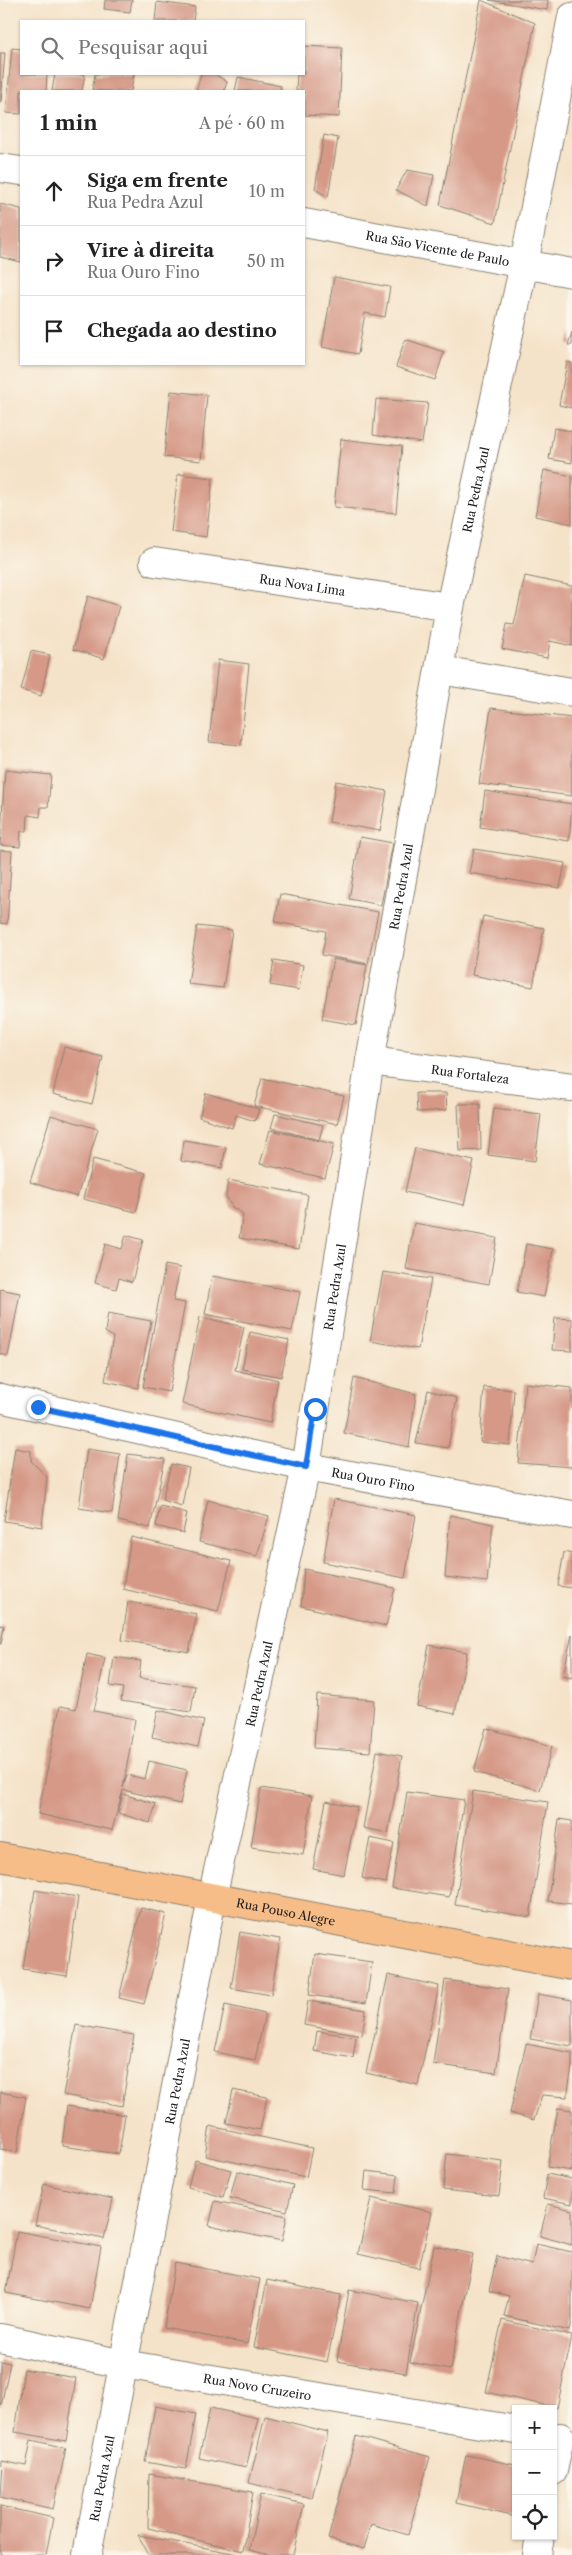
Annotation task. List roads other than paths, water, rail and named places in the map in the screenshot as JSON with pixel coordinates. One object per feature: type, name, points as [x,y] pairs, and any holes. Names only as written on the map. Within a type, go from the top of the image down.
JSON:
[{"type":"main road","name":"Rua Pouso Alegre","points":[[0,1857],[572,1966]]},
{"type":"street","name":"Rua Pedra Azul","points":[[87,2555],[212,1898],[306,1467],[370,1061],[450,607],[524,264],[572,18]]},
{"type":"street","points":[[0,168],[20,172]]},
{"type":"street","name":"Rua São Vicente de Paulo","points":[[305,223],[572,273]]},
{"type":"street","name":"Rua Nova Lima","points":[[154,562],[450,607]]},
{"type":"street","points":[[440,670],[572,692]]},
{"type":"street","name":"Rua Fortaleza","points":[[370,1061],[572,1087]]},
{"type":"street","name":"Rua Ouro Fino","points":[[0,1398],[306,1467],[572,1515]]},
{"type":"street","name":"Rua Novo Cruzeiro","points":[[0,2338],[123,2364],[512,2429]]},
{"type":"street","points":[[557,2456],[562,2438]]},
{"type":"street","points":[[537,2555],[539,2540]]}]
